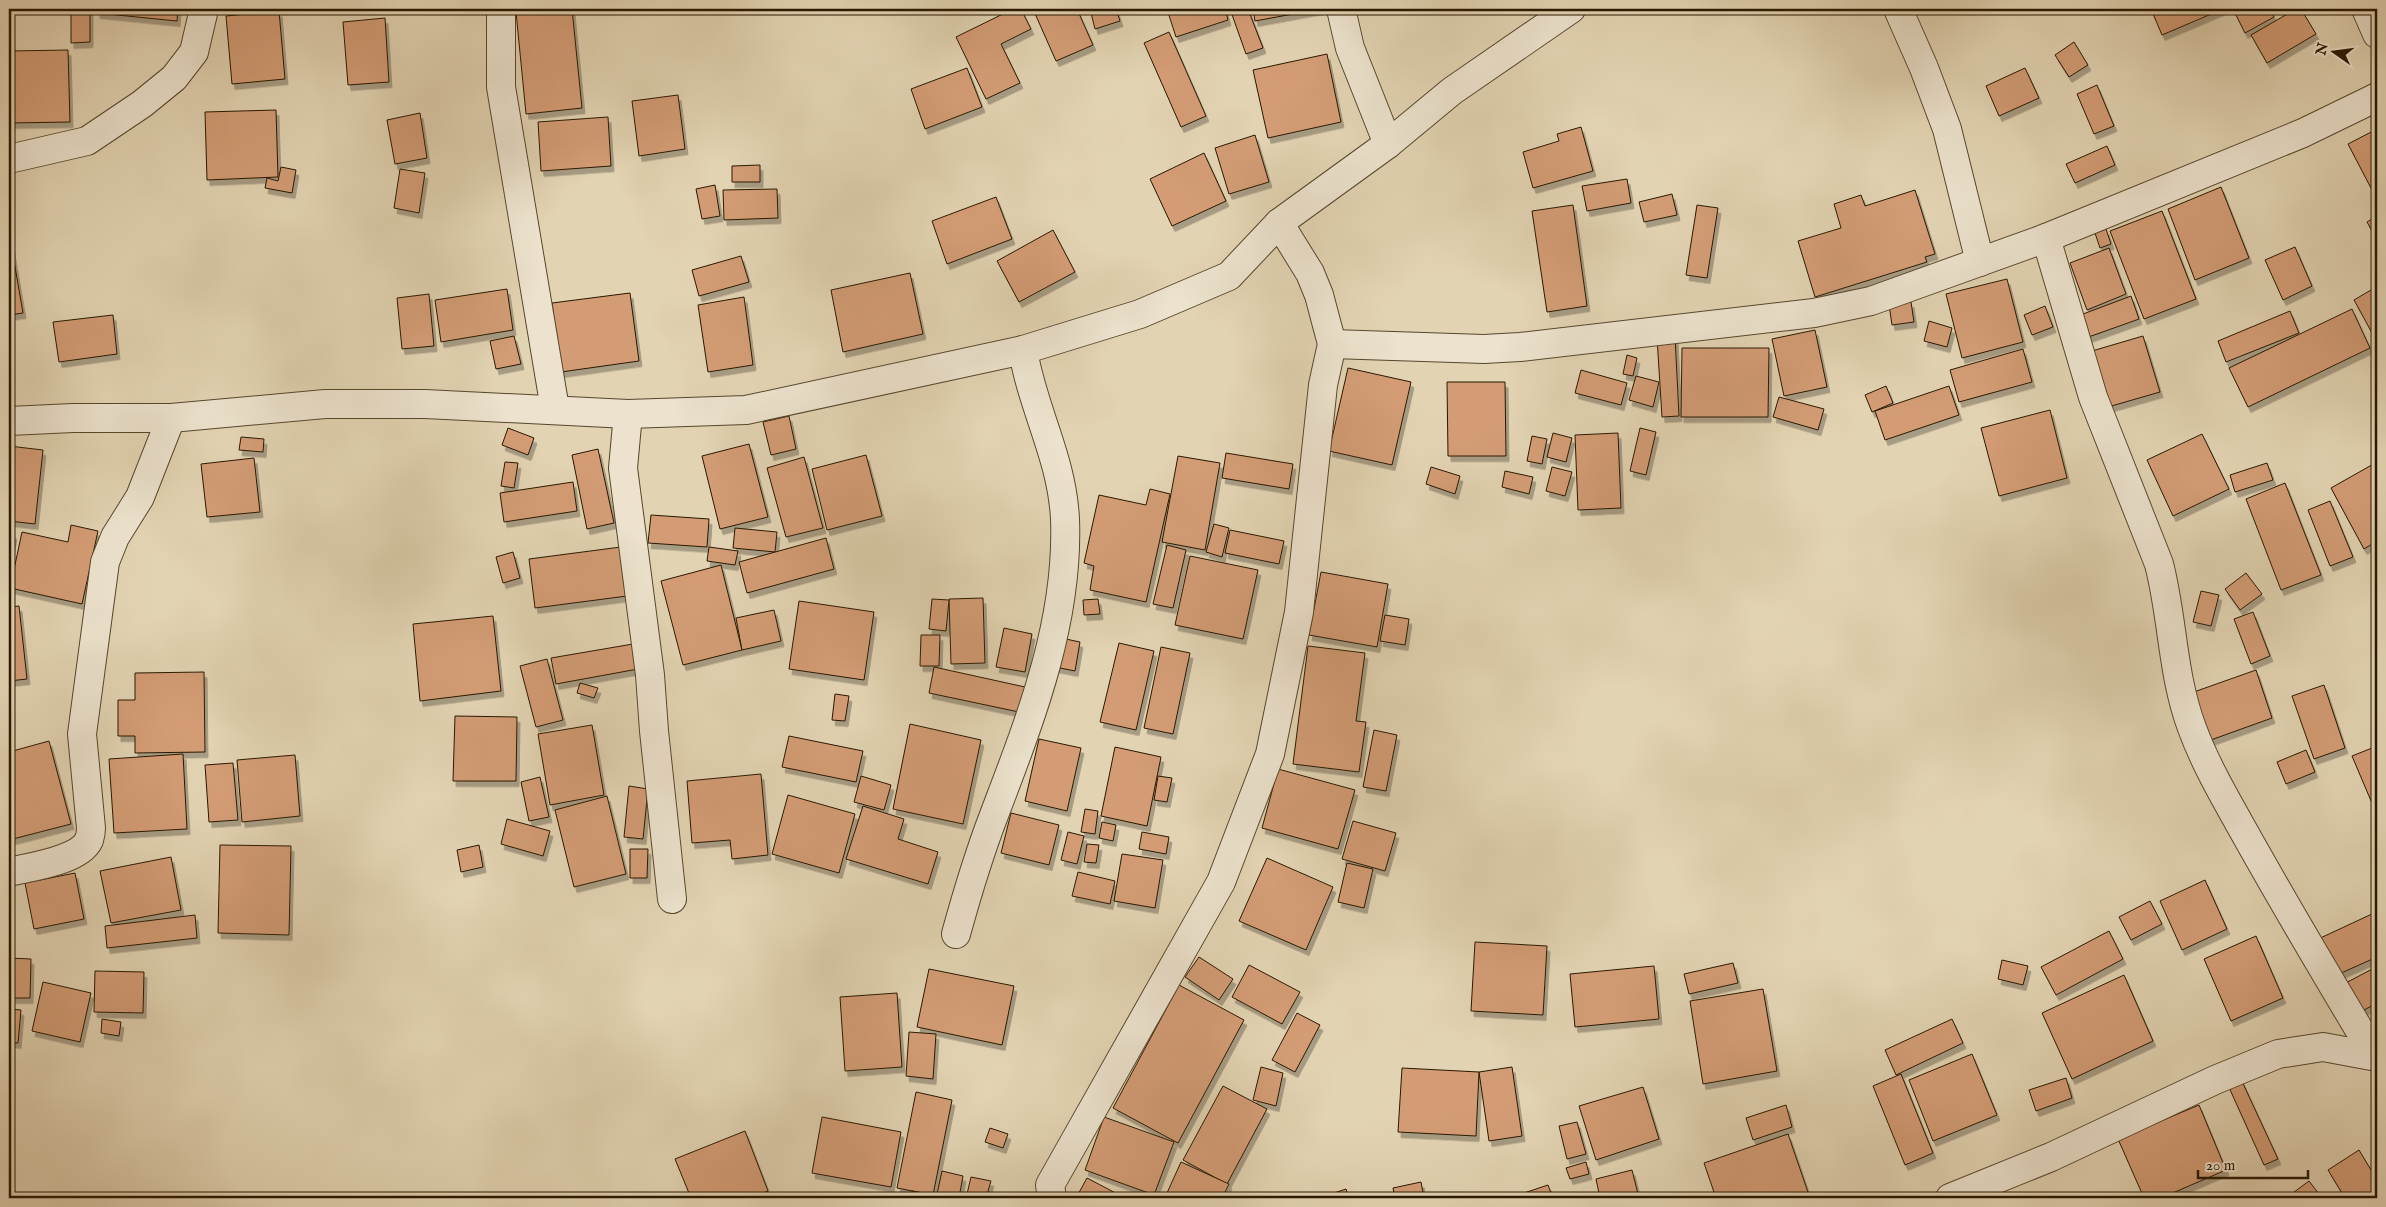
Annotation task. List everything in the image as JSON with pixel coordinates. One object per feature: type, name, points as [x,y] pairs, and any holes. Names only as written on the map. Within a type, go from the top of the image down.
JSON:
[{"type":"street","points":[[9,159],[87,141],[142,104],[174,78],[194,52],[204,9]]},
{"type":"street","points":[[501,9],[501,87],[555,409]]},
{"type":"street","points":[[1341,9],[1350,48],[1388,144]]},
{"type":"street","points":[[9,421],[72,418],[171,418],[325,404],[425,404],[628,414],[746,410],[1023,350],[1140,314],[1230,276],[1279,222],[1388,144],[1452,91],[1571,9]]},
{"type":"street","points":[[1898,9],[1924,68],[1947,129],[1980,262]]},
{"type":"street","points":[[2366,9],[2377,34]]},
{"type":"street","points":[[1332,344],[1484,349],[1520,347],[1814,313],[1871,301],[2046,238],[2302,133],[2377,97]]},
{"type":"street","points":[[1052,1198],[1050,1185],[1220,882],[1270,754],[1299,612],[1322,385],[1332,344],[1319,295],[1313,281],[1279,222]]},
{"type":"street","points":[[2046,238],[2093,397],[2159,564],[2165,588],[2174,665],[2191,727],[2228,803],[2288,911],[2376,1056]]},
{"type":"street","points":[[956,934],[971,880],[1038,694],[1056,626],[1062,584],[1065,519],[1059,474],[1045,425],[1027,377],[1023,350]]},
{"type":"street","points":[[628,414],[623,468],[650,675],[672,899]]},
{"type":"street","points":[[9,872],[68,856],[80,850],[89,840],[91,828],[82,734],[105,562],[114,537],[140,497],[171,418]]},
{"type":"street","points":[[1950,1198],[2051,1157],[2215,1080],[2278,1054],[2323,1047],[2376,1056]]},
{"type":"building","points":[[71,9],[90,9],[90,42],[71,43]]},
{"type":"building","points":[[97,9],[178,9],[177,21],[97,13]]},
{"type":"building","points":[[542,9],[572,9],[582,108],[526,114],[516,12]]},
{"type":"building","points":[[1013,9],[1021,9],[1031,29],[1001,44],[1020,83],[986,99],[956,37]]},
{"type":"building","points":[[1033,9],[1077,9],[1093,45],[1056,61]]},
{"type":"building","points":[[1106,9],[1116,9],[1120,21],[1095,29],[1091,13]]},
{"type":"building","points":[[1167,9],[1225,9],[1228,20],[1176,37]]},
{"type":"building","points":[[1230,9],[1248,9],[1263,48],[1246,54]]},
{"type":"building","points":[[1253,9],[1320,9],[1255,21]]},
{"type":"building","points":[[2151,9],[2223,9],[2162,35]]},
{"type":"building","points":[[2233,9],[2270,9],[2274,17],[2245,33]]},
{"type":"building","points":[[2296,9],[2301,9],[2316,34],[2267,63],[2251,35]]},
{"type":"building","points":[[279,11],[285,79],[232,84],[226,16]]},
{"type":"building","points":[[385,18],[389,82],[348,85],[343,22]]},
{"type":"building","points":[[1169,32],[1206,116],[1181,127],[1144,43]]},
{"type":"building","points":[[2074,42],[2088,65],[2069,77],[2055,55]]},
{"type":"building","points":[[68,50],[70,122],[9,123],[9,51]]},
{"type":"building","points":[[1327,54],[1341,122],[1268,138],[1253,70]]},
{"type":"building","points":[[967,68],[982,107],[925,129],[911,89]]},
{"type":"building","points":[[2025,68],[2039,98],[1999,116],[1986,86]]},
{"type":"building","points":[[2097,85],[2114,126],[2094,134],[2077,94]]},
{"type":"building","points":[[678,95],[685,149],[639,156],[632,101]]},
{"type":"building","points":[[276,110],[278,177],[207,180],[205,112]]},
{"type":"building","points":[[420,113],[427,158],[395,164],[387,120]]},
{"type":"building","points":[[608,117],[611,166],[541,171],[538,122]]},
{"type":"building","points":[[1581,127],[1593,171],[1533,188],[1523,152],[1559,141],[1557,134]]},
{"type":"building","points":[[2377,129],[2377,187],[2372,190],[2348,144]]},
{"type":"building","points":[[1255,135],[1269,182],[1229,194],[1215,148]]},
{"type":"building","points":[[2107,146],[2115,165],[2075,183],[2066,164]]},
{"type":"building","points":[[1204,153],[1226,201],[1172,226],[1150,179]]},
{"type":"building","points":[[760,165],[760,182],[732,182],[732,166]]},
{"type":"building","points":[[281,167],[296,170],[292,193],[265,188],[267,178],[278,181]]},
{"type":"building","points":[[400,169],[425,173],[419,213],[394,208]]},
{"type":"building","points":[[1627,179],[1631,203],[1587,211],[1582,186]]},
{"type":"building","points":[[715,185],[720,216],[702,219],[696,189]]},
{"type":"building","points":[[2221,187],[2249,258],[2195,280],[2168,209]]},
{"type":"building","points":[[777,189],[778,218],[724,220],[723,190]]},
{"type":"building","points":[[1915,190],[1935,254],[1925,257],[1927,262],[1815,297],[1798,241],[1841,228],[1834,204],[1861,195],[1865,206]]},
{"type":"building","points":[[1672,194],[1677,215],[1644,222],[1639,202]]},
{"type":"building","points":[[996,197],[1012,239],[947,264],[932,221]]},
{"type":"building","points":[[1573,205],[1587,306],[1547,312],[1532,211]]},
{"type":"building","points":[[1697,205],[1718,208],[1707,278],[1686,275]]},
{"type":"building","points":[[2162,211],[2196,299],[2144,319],[2110,231]]},
{"type":"building","points":[[2377,216],[2377,240],[2367,222]]},
{"type":"building","points":[[2106,229],[2111,244],[2100,248],[2095,233]]},
{"type":"building","points":[[1053,230],[1075,272],[1019,302],[997,261]]},
{"type":"building","points":[[9,232],[23,313],[9,315]]},
{"type":"building","points":[[2295,247],[2312,286],[2283,300],[2265,260]]},
{"type":"building","points":[[2109,248],[2126,294],[2087,310],[2070,263]]},
{"type":"building","points":[[741,256],[749,282],[699,296],[692,270]]},
{"type":"building","points":[[910,273],[923,334],[843,352],[831,290]]},
{"type":"building","points":[[2007,279],[2023,342],[1962,358],[1946,294]]},
{"type":"building","points":[[507,289],[513,330],[441,342],[435,300]]},
{"type":"building","points":[[2371,290],[2377,302],[2377,342],[2354,300]]},
{"type":"building","points":[[630,293],[639,361],[561,372],[552,303]]},
{"type":"building","points":[[429,294],[434,346],[402,349],[397,298]]},
{"type":"building","points":[[2131,296],[2139,319],[2083,339],[2075,317]]},
{"type":"building","points":[[744,297],[753,365],[708,372],[698,305]]},
{"type":"building","points":[[1911,302],[1914,322],[1892,325],[1889,305]]},
{"type":"building","points":[[2045,306],[2053,327],[2032,335],[2024,315]]},
{"type":"building","points":[[2352,309],[2370,348],[2248,407],[2229,368]]},
{"type":"building","points":[[2290,311],[2299,333],[2226,362],[2218,341]]},
{"type":"building","points":[[113,315],[117,354],[59,362],[53,322]]},
{"type":"building","points":[[1929,321],[1952,328],[1947,347],[1924,341]]},
{"type":"building","points":[[1815,330],[1827,387],[1784,396],[1772,339]]},
{"type":"building","points":[[514,336],[521,364],[496,369],[490,341]]},
{"type":"building","points":[[1675,336],[1679,416],[1662,417],[1657,338]]},
{"type":"building","points":[[2143,336],[2160,392],[2108,407],[2092,351]]},
{"type":"building","points":[[1682,348],[1769,348],[1768,417],[1681,417]]},
{"type":"building","points":[[2023,349],[2032,382],[1959,402],[1950,370]]},
{"type":"building","points":[[1627,355],[1637,358],[1633,376],[1623,374]]},
{"type":"building","points":[[1348,368],[1411,382],[1392,465],[1329,451]]},
{"type":"building","points":[[1581,370],[1627,383],[1621,405],[1575,393]]},
{"type":"building","points":[[1636,376],[1659,382],[1653,407],[1629,400]]},
{"type":"building","points":[[1447,382],[1505,382],[1506,456],[1448,456]]},
{"type":"building","points":[[1886,386],[1893,403],[1872,412],[1865,395]]},
{"type":"building","points":[[1949,386],[1959,415],[1885,440],[1875,411]]},
{"type":"building","points":[[1779,397],[1824,409],[1818,430],[1773,417]]},
{"type":"building","points":[[2050,410],[2067,478],[1999,496],[1981,428]]},
{"type":"building","points":[[789,416],[796,449],[771,455],[763,422]]},
{"type":"building","points":[[508,428],[534,438],[528,455],[502,445]]},
{"type":"building","points":[[1640,428],[1656,432],[1646,475],[1630,471]]},
{"type":"building","points":[[1553,433],[1572,438],[1566,462],[1547,457]]},
{"type":"building","points":[[1618,433],[1621,508],[1578,510],[1575,435]]},
{"type":"building","points":[[2202,434],[2229,489],[2173,516],[2147,460]]},
{"type":"building","points":[[1532,436],[1547,439],[1542,464],[1527,461]]},
{"type":"building","points":[[241,437],[264,439],[263,452],[239,450]]},
{"type":"building","points":[[749,444],[768,517],[720,529],[702,456]]},
{"type":"building","points":[[9,446],[43,450],[35,524],[9,521]]},
{"type":"building","points":[[598,449],[614,523],[587,529],[572,455]]},
{"type":"building","points":[[1226,453],[1293,464],[1289,489],[1222,478]]},
{"type":"building","points":[[866,455],[882,516],[827,530],[812,469]]},
{"type":"building","points":[[1178,456],[1220,463],[1205,550],[1162,542]]},
{"type":"building","points":[[804,457],[823,528],[786,537],[767,468]]},
{"type":"building","points":[[254,458],[260,512],[207,517],[201,464]]},
{"type":"building","points":[[505,462],[518,463],[514,488],[501,486]]},
{"type":"building","points":[[2377,462],[2377,541],[2364,549],[2331,488]]},
{"type":"building","points":[[2267,463],[2273,480],[2235,492],[2230,475]]},
{"type":"building","points":[[1431,467],[1460,476],[1455,494],[1426,484]]},
{"type":"building","points":[[1552,467],[1572,472],[1565,496],[1546,491]]},
{"type":"building","points":[[1505,471],[1533,477],[1529,494],[1502,487]]},
{"type":"building","points":[[573,482],[577,511],[504,522],[500,493]]},
{"type":"building","points":[[2285,483],[2321,575],[2281,590],[2246,499]]},
{"type":"building","points":[[1150,489],[1170,494],[1146,602],[1090,590],[1094,566],[1084,563],[1099,495],[1146,505]]},
{"type":"building","points":[[2330,501],[2353,557],[2330,566],[2308,510]]},
{"type":"building","points":[[651,515],[709,519],[707,547],[648,543]]},
{"type":"building","points":[[1214,524],[1229,528],[1222,557],[1206,552]]},
{"type":"building","points":[[71,525],[98,531],[82,604],[10,588],[22,532],[68,542]]},
{"type":"building","points":[[735,528],[777,532],[775,552],[733,548]]},
{"type":"building","points":[[1230,530],[1284,541],[1279,564],[1225,553]]},
{"type":"building","points":[[9,533],[14,534],[9,560]]},
{"type":"building","points":[[826,538],[834,569],[747,593],[739,562]]},
{"type":"building","points":[[1167,545],[1186,550],[1173,608],[1153,604]]},
{"type":"building","points":[[621,547],[627,596],[535,608],[529,559]]},
{"type":"building","points":[[709,547],[738,551],[735,565],[707,561]]},
{"type":"building","points":[[513,552],[520,578],[503,583],[496,557]]},
{"type":"building","points":[[1190,556],[1258,570],[1243,639],[1175,625]]},
{"type":"building","points":[[721,565],[742,650],[683,665],[661,581]]},
{"type":"building","points":[[1321,572],[1388,584],[1377,647],[1309,635]]},
{"type":"building","points":[[2246,573],[2262,594],[2240,610],[2225,589]]},
{"type":"building","points":[[2201,591],[2219,595],[2211,626],[2193,622]]},
{"type":"building","points":[[983,598],[985,663],[951,664],[949,599]]},
{"type":"building","points":[[932,599],[949,600],[946,631],[929,629]]},
{"type":"building","points":[[1098,599],[1100,614],[1084,615],[1083,600]]},
{"type":"building","points":[[799,601],[874,612],[864,680],[789,669]]},
{"type":"building","points":[[19,606],[27,679],[9,681],[9,607]]},
{"type":"building","points":[[774,610],[781,641],[742,650],[736,618]]},
{"type":"building","points":[[2253,612],[2270,656],[2251,664],[2234,619]]},
{"type":"building","points":[[1385,615],[1409,619],[1405,645],[1380,641]]},
{"type":"building","points":[[493,616],[501,691],[420,701],[413,624]]},
{"type":"building","points":[[1004,628],[1032,634],[1025,672],[996,667]]},
{"type":"building","points":[[921,635],[940,635],[939,666],[920,666]]},
{"type":"building","points":[[1061,638],[1080,642],[1075,671],[1055,667]]},
{"type":"building","points":[[1119,643],[1154,651],[1136,730],[1100,722]]},
{"type":"building","points":[[633,644],[638,669],[556,684],[551,658]]},
{"type":"building","points":[[1308,646],[1365,653],[1356,721],[1366,722],[1359,772],[1293,764]]},
{"type":"building","points":[[1161,647],[1190,653],[1173,734],[1144,728]]},
{"type":"building","points":[[547,659],[563,720],[536,727],[520,666]]},
{"type":"building","points":[[934,667],[1025,687],[1019,712],[929,693]]},
{"type":"building","points":[[2256,670],[2272,718],[2208,741],[2191,693]]},
{"type":"building","points":[[204,672],[205,752],[135,753],[135,736],[118,736],[118,700],[135,700],[135,673]]},
{"type":"building","points":[[580,683],[598,688],[594,698],[577,693]]},
{"type":"building","points":[[2324,685],[2345,748],[2314,759],[2292,696]]},
{"type":"building","points":[[835,694],[849,696],[845,721],[832,720]]},
{"type":"building","points":[[455,716],[517,717],[516,781],[453,781]]},
{"type":"building","points":[[910,724],[981,740],[963,824],[893,809]]},
{"type":"building","points":[[592,725],[604,795],[550,805],[538,734]]},
{"type":"building","points":[[1374,730],[1397,735],[1386,791],[1363,787]]},
{"type":"building","points":[[789,736],[863,751],[856,782],[782,767]]},
{"type":"building","points":[[1039,739],[1081,748],[1067,811],[1025,801]]},
{"type":"building","points":[[49,741],[71,824],[9,840],[9,752]]},
{"type":"building","points":[[2377,746],[2377,815],[2352,756]]},
{"type":"building","points":[[1115,747],[1161,757],[1147,826],[1101,816]]},
{"type":"building","points":[[2306,750],[2315,772],[2286,784],[2277,762]]},
{"type":"building","points":[[183,754],[187,829],[114,833],[109,759]]},
{"type":"building","points":[[295,755],[300,816],[242,822],[237,760]]},
{"type":"building","points":[[233,763],[238,820],[209,822],[205,765]]},
{"type":"building","points":[[1278,769],[1355,790],[1338,849],[1262,828]]},
{"type":"building","points":[[761,774],[768,855],[732,859],[730,840],[692,843],[687,781]]},
{"type":"building","points":[[861,776],[891,785],[884,810],[854,802]]},
{"type":"building","points":[[1158,776],[1172,778],[1167,802],[1154,800]]},
{"type":"building","points":[[540,777],[549,817],[529,821],[521,782]]},
{"type":"building","points":[[629,786],[648,789],[643,839],[624,837]]},
{"type":"building","points":[[788,795],[855,814],[839,873],[772,854]]},
{"type":"building","points":[[607,796],[626,874],[574,887],[555,810]]},
{"type":"building","points":[[863,806],[904,819],[898,839],[938,852],[928,884],[846,859]]},
{"type":"building","points":[[1085,809],[1098,811],[1095,834],[1081,832]]},
{"type":"building","points":[[1011,813],[1059,825],[1049,865],[1001,853]]},
{"type":"building","points":[[507,819],[550,831],[543,856],[501,844]]},
{"type":"building","points":[[1353,821],[1396,833],[1385,871],[1342,859]]},
{"type":"building","points":[[1102,822],[1116,825],[1113,841],[1099,838]]},
{"type":"building","points":[[1068,832],[1084,836],[1077,864],[1061,860]]},
{"type":"building","points":[[1142,832],[1169,837],[1166,854],[1139,849]]},
{"type":"building","points":[[1087,844],[1099,845],[1096,863],[1084,862]]},
{"type":"building","points":[[220,845],[291,846],[289,935],[218,933]]},
{"type":"building","points":[[479,845],[483,867],[461,872],[457,850]]},
{"type":"building","points":[[630,849],[648,849],[647,878],[630,878]]},
{"type":"building","points":[[1122,854],[1163,860],[1155,908],[1114,901]]},
{"type":"building","points":[[171,857],[181,910],[111,923],[100,871]]},
{"type":"building","points":[[1267,858],[1333,887],[1306,950],[1239,921]]},
{"type":"building","points":[[1347,863],[1373,869],[1364,908],[1338,902]]},
{"type":"building","points":[[1078,872],[1115,881],[1110,904],[1072,896]]},
{"type":"building","points":[[75,873],[84,919],[34,929],[25,883]]},
{"type":"building","points":[[2205,880],[2227,929],[2182,950],[2160,901]]},
{"type":"building","points":[[2150,901],[2162,924],[2131,940],[2119,917]]},
{"type":"building","points":[[2374,913],[2377,920],[2377,957],[2330,978],[2314,941]]},
{"type":"building","points":[[195,915],[197,938],[107,948],[105,926]]},
{"type":"building","points":[[2109,931],[2123,959],[2056,995],[2041,967]]},
{"type":"building","points":[[2256,936],[2283,998],[2231,1021],[2204,959]]},
{"type":"building","points":[[1475,942],[1547,946],[1543,1015],[1471,1011]]},
{"type":"building","points":[[1199,957],[1233,979],[1219,1000],[1185,977]]},
{"type":"building","points":[[9,958],[31,959],[30,998],[9,998]]},
{"type":"building","points":[[2002,960],[2028,966],[2023,985],[1998,979]]},
{"type":"building","points":[[1733,963],[1738,983],[1689,994],[1684,974]]},
{"type":"building","points":[[1249,965],[1300,992],[1282,1024],[1232,997]]},
{"type":"building","points":[[1654,966],[1659,1019],[1575,1027],[1570,974]]},
{"type":"building","points":[[2376,967],[2377,1003],[2353,1016],[2338,987]]},
{"type":"building","points":[[929,969],[1014,986],[1002,1045],[917,1027]]},
{"type":"building","points":[[95,971],[144,972],[143,1013],[94,1012]]},
{"type":"building","points":[[2124,975],[2153,1041],[2072,1079],[2042,1013]]},
{"type":"building","points":[[43,982],[91,993],[80,1042],[32,1031]]},
{"type":"building","points":[[1179,985],[1244,1020],[1178,1143],[1113,1108]]},
{"type":"building","points":[[1763,989],[1777,1071],[1703,1084],[1690,1001]]},
{"type":"building","points":[[897,993],[902,1067],[845,1071],[840,997]]},
{"type":"building","points":[[9,1009],[21,1010],[18,1043],[9,1042]]},
{"type":"building","points":[[1297,1013],[1320,1025],[1295,1072],[1272,1060]]},
{"type":"building","points":[[102,1019],[121,1022],[119,1036],[101,1033]]},
{"type":"building","points":[[1952,1019],[1963,1043],[1896,1075],[1885,1050]]},
{"type":"building","points":[[909,1032],[936,1034],[933,1079],[906,1076]]},
{"type":"building","points":[[1972,1054],[1997,1115],[1933,1141],[1909,1080]]},
{"type":"building","points":[[1261,1067],[1283,1073],[1276,1106],[1253,1100]]},
{"type":"building","points":[[1512,1067],[1522,1136],[1489,1141],[1479,1072]]},
{"type":"building","points":[[1402,1068],[1479,1072],[1476,1136],[1398,1132]]},
{"type":"building","points":[[1901,1074],[1933,1153],[1905,1165],[1873,1086]]},
{"type":"building","points":[[2240,1077],[2278,1159],[2264,1165],[2227,1083]]},
{"type":"building","points":[[2066,1078],[2072,1098],[2036,1111],[2029,1090]]},
{"type":"building","points":[[1223,1086],[1267,1109],[1227,1184],[1183,1160]]},
{"type":"building","points":[[1643,1087],[1659,1139],[1596,1160],[1579,1106]]},
{"type":"building","points":[[916,1092],[952,1100],[933,1195],[897,1188]]},
{"type":"building","points":[[1786,1105],[1792,1127],[1753,1140],[1746,1118]]},
{"type":"building","points":[[2199,1105],[2226,1170],[2161,1198],[2144,1198],[2118,1139]]},
{"type":"building","points":[[822,1117],[901,1132],[891,1187],[812,1173]]},
{"type":"building","points":[[1104,1117],[1174,1142],[1154,1195],[1085,1170]]},
{"type":"building","points":[[1577,1122],[1586,1154],[1567,1159],[1559,1126]]},
{"type":"building","points":[[990,1128],[1008,1134],[1003,1148],[985,1142]]},
{"type":"building","points":[[745,1131],[768,1191],[750,1198],[691,1198],[675,1159]]},
{"type":"building","points":[[1788,1134],[1810,1198],[1716,1198],[1704,1163]]},
{"type":"building","points":[[2359,1150],[2377,1180],[2377,1198],[2345,1198],[2328,1170]]},
{"type":"building","points":[[1181,1162],[1229,1184],[1222,1198],[1178,1198],[1167,1193]]},
{"type":"building","points":[[1586,1162],[1589,1174],[1570,1179],[1566,1168]]},
{"type":"building","points":[[1632,1170],[1639,1198],[1600,1198],[1596,1179]]},
{"type":"building","points":[[942,1171],[963,1176],[959,1198],[937,1194]]},
{"type":"building","points":[[971,1177],[991,1181],[986,1198],[967,1194]]},
{"type":"building","points":[[1087,1178],[1125,1198],[1076,1198]]},
{"type":"building","points":[[2309,1181],[2322,1198],[2286,1198]]},
{"type":"building","points":[[1421,1182],[1424,1198],[1395,1198],[1393,1188]]},
{"type":"building","points":[[1548,1185],[1553,1198],[1509,1198]]},
{"type":"building","points":[[1346,1189],[1349,1198],[1329,1198],[1328,1195]]},
{"type":"building","points":[[912,1191],[933,1195],[932,1198],[911,1198]]}]
